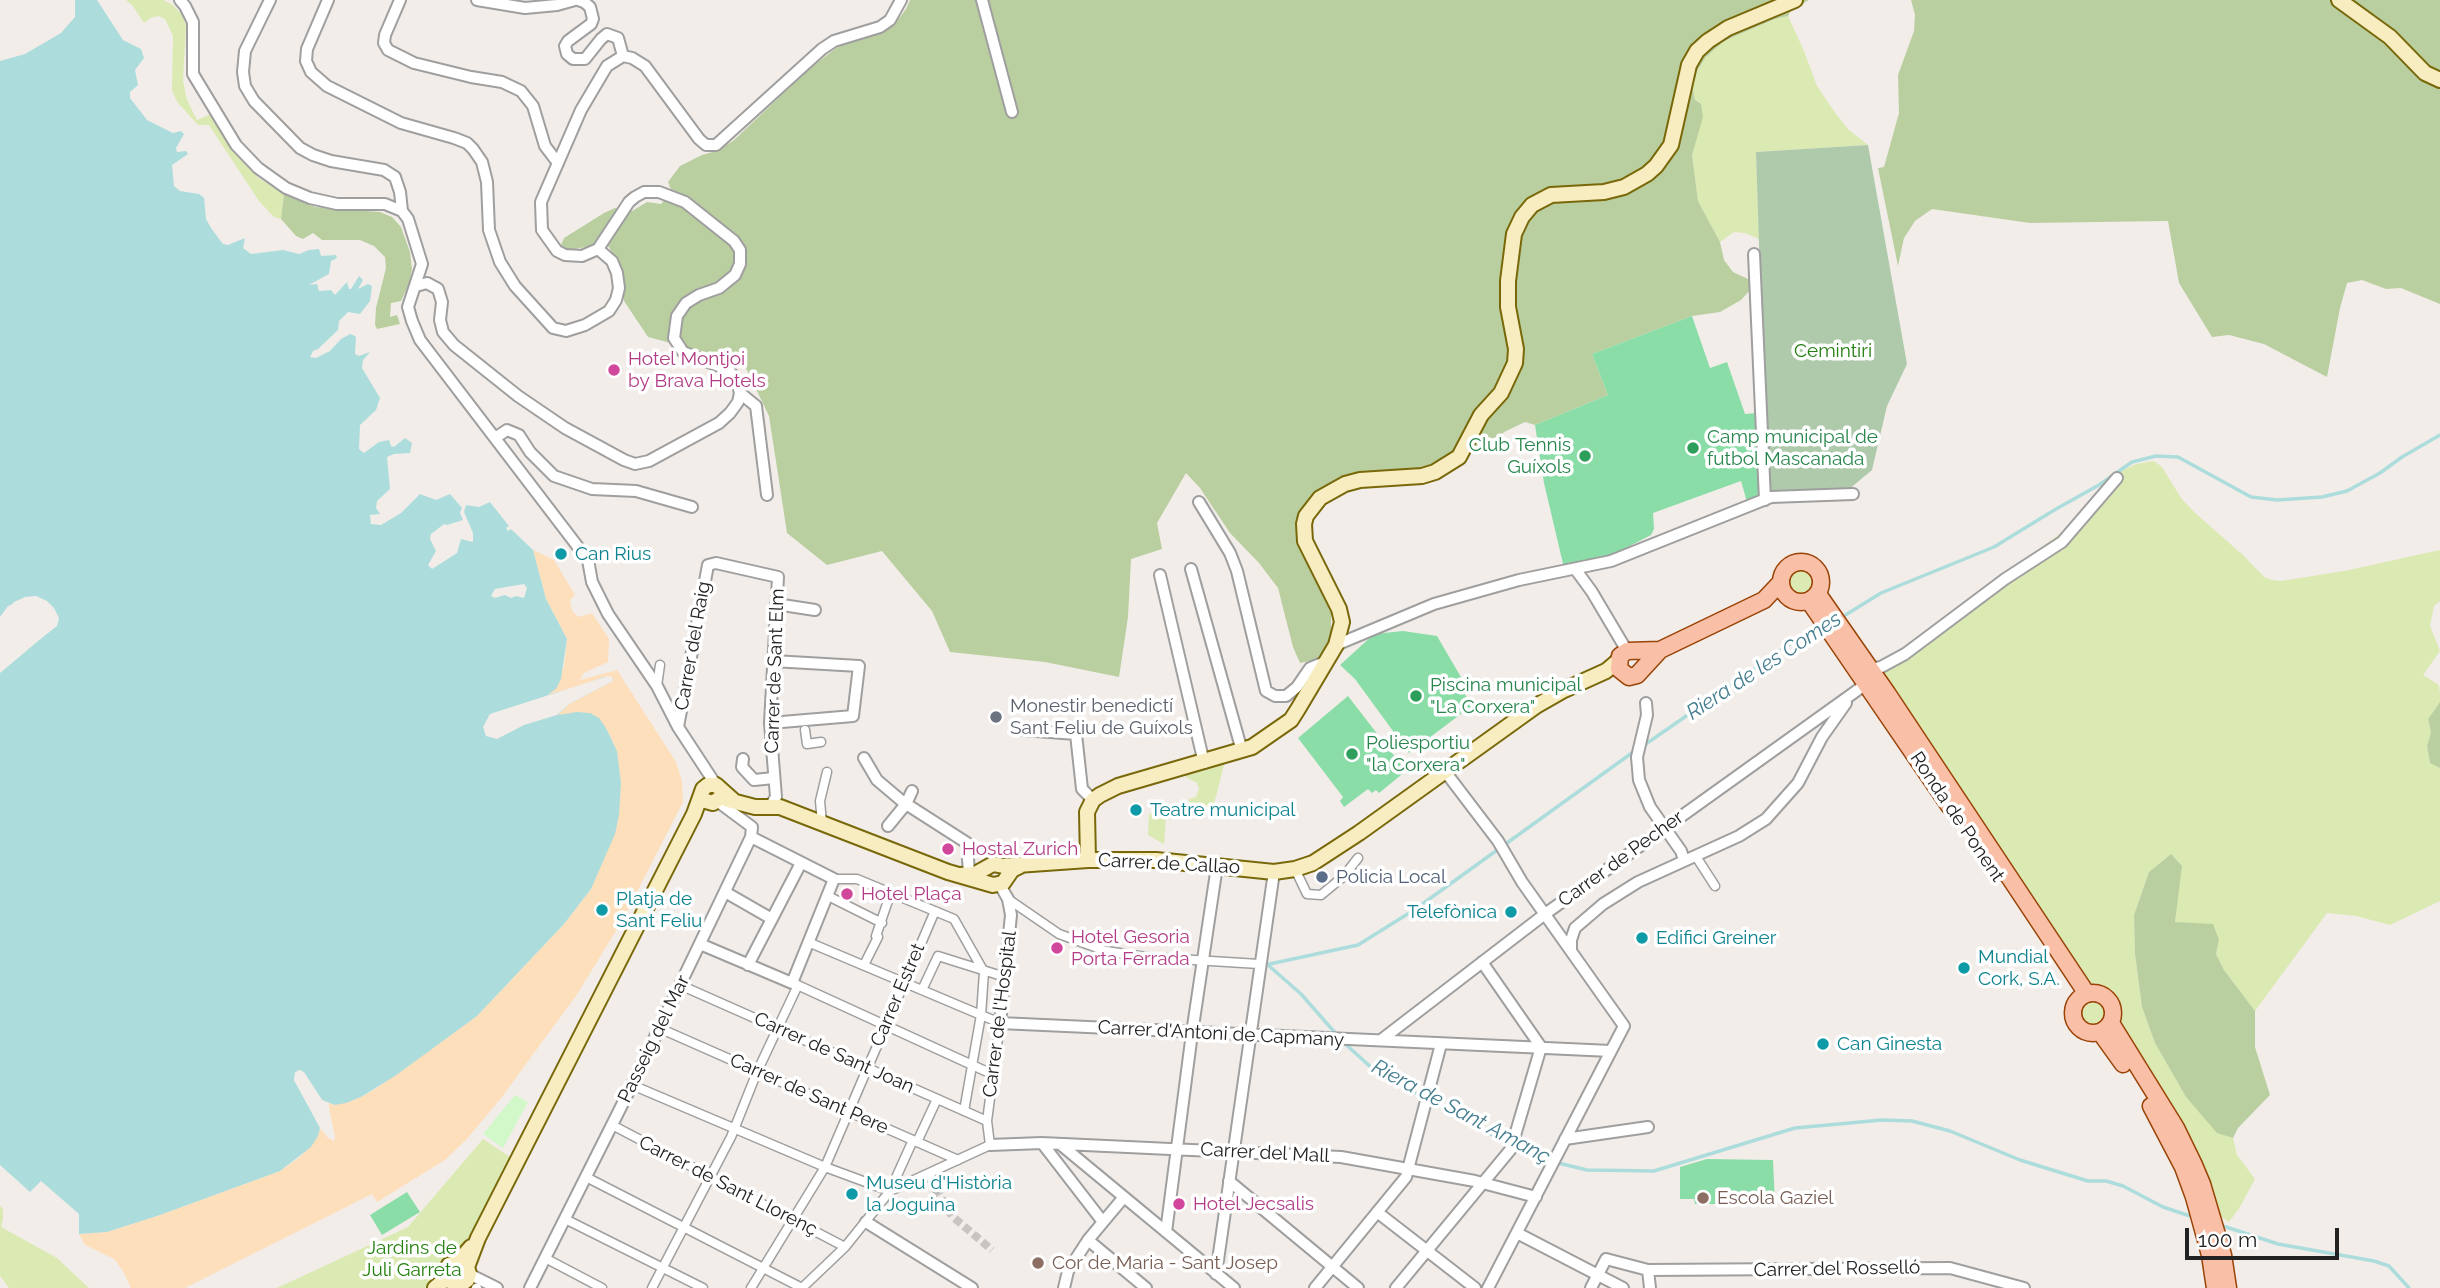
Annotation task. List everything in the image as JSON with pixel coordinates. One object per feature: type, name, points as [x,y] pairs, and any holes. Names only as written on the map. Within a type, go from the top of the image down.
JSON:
[{"type":"main road","points":[[1088,860],[1087,812],[1093,800],[1118,786],[1242,751],[1267,738],[1291,720],[1336,645],[1342,622],[1339,609],[1305,541],[1304,524],[1313,505],[1330,491],[1345,484],[1360,480],[1422,476],[1435,472],[1459,457],[1481,415],[1501,393],[1515,363],[1516,349],[1508,307],[1508,281],[1514,234],[1522,217],[1532,205],[1551,195],[1604,192],[1624,187],[1647,174],[1671,145],[1689,65],[1697,51],[1728,28],[1795,0]]},
{"type":"main road","points":[[2339,0],[2390,37],[2425,73],[2440,80]]},
{"type":"main road","points":[[1764,600],[1790,599],[1799,602],[1814,597],[1822,584],[1820,574],[1808,562],[1797,562],[1783,572],[1783,592],[1790,599]]},
{"type":"main road","points":[[1626,662],[1660,650],[1764,600],[1781,582]]},
{"type":"main road","points":[[1814,597],[1871,677],[2083,996]]},
{"type":"main road","name":"Carrer de Callao","points":[[714,792],[755,807],[771,805],[964,875],[998,876],[1022,865],[1088,860],[1156,860],[1273,872],[1295,869],[1312,863],[1343,844],[1536,706],[1626,662]]},
{"type":"main road","points":[[472,1278],[478,1238],[694,814],[714,792]]},
{"type":"main road","points":[[2101,994],[2109,1000],[2113,1013],[2106,1028],[2087,1033],[2076,1024],[2073,1011],[2083,996],[2101,994]]},
{"type":"main road","points":[[2106,1028],[2201,1200],[2228,1288]]},
{"type":"main road","points":[[2216,1255],[2216,1288]]},
{"type":"main road","points":[[454,1284],[447,1266],[472,1278]]},
{"type":"main road","points":[[435,1288],[472,1278]]},
{"type":"street","points":[[180,0],[193,22],[193,74],[236,145],[258,169],[286,188],[310,198],[337,204],[385,204],[402,211],[408,219],[422,264],[408,307],[420,340],[588,560],[592,582],[608,614],[657,686],[714,792],[752,827],[751,837],[834,879],[857,879],[954,919],[984,972],[981,1015],[964,1111]]},
{"type":"street","points":[[270,0],[245,51],[245,86],[254,101],[300,148],[331,161],[384,170],[395,177],[402,211]]},
{"type":"street","points":[[328,0],[307,49],[306,61],[311,72],[327,86],[401,123],[454,138],[467,143],[473,149],[482,162],[487,182],[489,230],[500,262],[515,286],[553,328],[566,331],[585,325],[608,311],[617,300],[620,288],[617,273],[612,261],[598,249]]},
{"type":"street","points":[[400,0],[385,35],[384,44],[388,51],[414,63],[502,82],[521,91],[533,106],[545,146],[558,163]]},
{"type":"street","points":[[477,0],[505,6],[540,8],[576,0],[590,7],[593,19],[591,24],[568,41],[565,46],[567,54],[573,59],[585,58],[607,34],[618,38],[623,56]]},
{"type":"street","points":[[416,286],[427,283],[439,289],[443,302],[440,320],[443,332],[454,345],[555,422],[624,460],[635,464],[649,461],[719,423],[737,402],[740,393],[737,382],[729,370],[683,352],[674,338],[677,316],[686,303],[719,288],[734,275],[740,264],[740,250],[734,241],[685,202],[659,192],[644,192],[629,202],[598,249],[582,256],[565,255],[557,251],[542,230],[541,202],[594,85],[607,66],[623,56],[645,66],[699,139],[706,145],[716,145],[822,49],[834,41],[880,27],[890,20],[901,0]]},
{"type":"street","points":[[982,0],[1012,112]]},
{"type":"street","points":[[1754,254],[1765,500]]},
{"type":"street","points":[[740,393],[756,406],[767,495]]},
{"type":"street","points":[[495,438],[507,430],[519,435],[530,452],[554,476],[592,489],[636,491],[692,507]]},
{"type":"street","name":"Carrer de Pecher","points":[[1381,1040],[1545,914],[1871,677],[1881,667],[1905,654],[2005,579],[2062,542],[2117,478]]},
{"type":"street","points":[[1336,645],[1434,604],[1519,579],[1576,570],[1611,561],[1771,498],[1853,494]]},
{"type":"street","points":[[1199,502],[1230,553],[1237,571],[1266,691],[1275,696],[1286,695],[1297,687],[1310,668],[1327,661]]},
{"type":"street","name":"Carrer de Sant Elm","points":[[708,565],[716,563],[778,577],[770,723],[776,797],[771,805]]},
{"type":"street","name":"Carrer del Raig","points":[[678,727],[708,565]]},
{"type":"street","points":[[1191,569],[1242,751]]},
{"type":"street","points":[[1576,570],[1592,592],[1626,662]]},
{"type":"street","points":[[1160,575],[1204,762]]},
{"type":"street","points":[[776,604],[815,610]]},
{"type":"street","points":[[770,723],[853,716],[859,666],[773,662]]},
{"type":"street","points":[[657,686],[660,665]]},
{"type":"street","points":[[1571,950],[1574,928],[1637,881],[1739,836],[1766,819],[1798,783],[1822,737],[1852,695],[1871,677]]},
{"type":"street","points":[[1646,703],[1647,715],[1637,757],[1639,780],[1650,807],[1681,851],[1684,860]]},
{"type":"street","points":[[805,730],[807,744],[821,741]]},
{"type":"street","points":[[1023,730],[1076,734],[1082,789],[1093,800]]},
{"type":"street","points":[[743,758],[742,766],[754,780],[774,778]]},
{"type":"street","points":[[864,758],[877,780],[906,804],[967,844],[964,875]]},
{"type":"street","points":[[1444,770],[1498,841],[1545,914],[1624,1026],[1488,1288]]},
{"type":"street","points":[[822,823],[820,801],[827,772]]},
{"type":"street","points":[[888,826],[906,804],[912,791]]},
{"type":"street","name":"Passeig del Mar","points":[[530,1288],[632,1085],[751,837]]},
{"type":"street","points":[[1295,869],[1307,894],[1321,895],[1344,876],[1358,858]]},
{"type":"street","points":[[1697,858],[1715,887]]},
{"type":"street","points":[[748,965],[801,863]]},
{"type":"street","points":[[1166,1232],[1217,866]]},
{"type":"street","points":[[1216,1273],[1273,872]]},
{"type":"street","name":"Carrer de l'Hospital","points":[[990,1145],[987,1121],[1011,915],[1008,899],[998,876]]},
{"type":"street","points":[[652,1288],[732,1133],[778,1029],[808,942],[834,879]]},
{"type":"street","points":[[725,892],[772,919]]},
{"type":"street","points":[[864,965],[878,937],[876,936],[891,892]]},
{"type":"street","points":[[828,896],[882,923]]},
{"type":"street","points":[[1008,899],[1059,934],[1106,951],[1146,957],[1259,964]]},
{"type":"street","name":"Carrer Estret","points":[[751,1288],[825,1167],[935,911]]},
{"type":"street","points":[[808,942],[1000,1023]]},
{"type":"street","points":[[700,944],[795,984],[994,1075]]},
{"type":"street","points":[[922,990],[938,956],[1005,977]]},
{"type":"street","points":[[1396,1288],[1513,1145],[1541,1047],[1482,962]]},
{"type":"street","name":"Carrer de Sant Joan","points":[[680,985],[987,1121]]},
{"type":"street","name":"Carrer d'Antoni de Capmany","points":[[1000,1023],[1611,1051]]},
{"type":"street","name":"Carrer de Sant Pere","points":[[659,1028],[958,1160]]},
{"type":"street","points":[[1315,1288],[1406,1177],[1441,1044]]},
{"type":"street","points":[[632,1085],[732,1133],[825,1167],[894,1187],[929,1174],[990,1145]]},
{"type":"street","points":[[586,1177],[802,1288],[845,1247],[883,1203],[894,1187],[937,1099]]},
{"type":"street","name":"Carrer de Sant Llorenç","points":[[612,1125],[845,1247]]},
{"type":"street","points":[[1565,1139],[1648,1128]]},
{"type":"street","points":[[1042,1143],[1103,1222]]},
{"type":"street","name":"Carrer del Mall","points":[[990,1145],[1042,1143],[1341,1157],[1482,1183],[1536,1197]]},
{"type":"street","points":[[1060,1144],[1234,1288]]},
{"type":"street","points":[[929,1174],[936,1188]]},
{"type":"street","points":[[1229,1181],[1358,1288]]},
{"type":"street","points":[[1064,1288],[1068,1271],[1087,1240],[1124,1197]]},
{"type":"street","points":[[1377,1212],[1475,1288]]},
{"type":"street","points":[[565,1219],[703,1288]]},
{"type":"street","points":[[866,1222],[972,1288]]},
{"type":"street","points":[[1517,1233],[1623,1288]]},
{"type":"street","points":[[1087,1240],[1146,1288]]},
{"type":"street","points":[[545,1258],[602,1288]]},
{"type":"street","name":"Carrer del Rosselló","points":[[1598,1275],[1606,1259],[1648,1270],[1950,1268],[2001,1284],[2024,1288]]},
{"type":"street","points":[[1648,1270],[1650,1288]]},
{"type":"street","points":[[1591,1288],[1598,1275]]},
{"type":"street","points":[[472,1278],[497,1288]]},
{"type":"green space","points":[[126,0],[163,0],[173,5],[182,15],[186,25],[183,81],[187,100],[197,120],[211,114],[225,138],[257,177],[284,194],[281,219],[274,217],[259,201],[209,125],[198,125],[178,103],[172,91],[173,36],[165,19],[158,16],[144,23]]},
{"type":"green space","points":[[910,0],[1809,0],[1791,10],[1788,16],[1724,41],[1706,57],[1692,86],[1695,100],[1701,104],[1703,117],[1692,155],[1698,201],[1720,242],[1724,260],[1733,272],[1748,279],[1752,288],[1741,300],[1720,312],[1692,316],[1592,354],[1608,395],[1535,425],[1525,422],[1504,432],[1494,444],[1425,470],[1372,473],[1332,482],[1310,498],[1297,516],[1297,538],[1331,613],[1327,648],[1315,660],[1300,663],[1293,647],[1278,588],[1259,563],[1230,533],[1200,488],[1186,473],[1157,523],[1162,549],[1131,559],[1128,617],[1119,677],[1045,662],[950,652],[932,611],[882,551],[827,565],[787,533],[769,416],[743,362],[648,337],[624,301],[615,258],[609,247],[569,250],[561,245],[564,238],[615,208],[632,211],[647,202],[661,204],[672,192],[668,182],[680,166],[733,141],[808,70],[836,48],[894,25]]},
{"type":"green space","points":[[1911,0],[2440,0],[2440,304],[2401,288],[2386,289],[2362,280],[2347,283],[2327,377],[2264,344],[2229,335],[2212,337],[2179,283],[2168,221],[2030,223],[1932,209],[1915,221],[1904,238],[1898,266],[1878,168],[1884,167],[1899,113],[1898,75],[1914,31],[1915,15]]},
{"type":"green space","points":[[1788,16],[1817,86],[1849,130],[1868,145],[1756,152],[1759,239],[1734,232],[1720,242],[1698,201],[1692,155],[1696,138],[1692,86],[1706,57],[1724,41]]},
{"type":"green space","name":"Cemintiri","points":[[1868,145],[1907,364],[1887,406],[1872,470],[1848,490],[1767,492],[1756,152]]},
{"type":"green space","points":[[284,194],[315,207],[380,212],[392,217],[401,227],[410,252],[412,269],[401,301],[391,303],[390,317],[397,315],[400,324],[377,329],[375,325],[376,308],[386,268],[385,257],[374,246],[360,240],[322,240],[313,233],[303,239],[296,236],[281,219]]},
{"type":"green space","name":"Camp municipal de futbol Mascanada","points":[[1692,316],[1710,368],[1727,362],[1745,414],[1756,413],[1761,497],[1747,502],[1741,481],[1653,513],[1654,529],[1651,535],[1599,562],[1564,568],[1544,483],[1535,425],[1608,395],[1592,354]]},
{"type":"green space","points":[[2154,461],[2162,467],[2181,498],[2194,512],[2264,577],[2272,580],[2282,581],[2349,570],[2440,550],[2440,601],[2434,606],[2430,626],[2440,651],[2423,675],[2439,685],[2440,694],[2440,702],[2428,719],[2431,732],[2427,746],[2430,763],[2440,768],[2440,901],[2390,925],[2356,916],[2327,913],[2255,1011],[2224,970],[2216,954],[2219,940],[2189,924],[2175,922],[2177,902],[2171,854],[2149,872],[2134,915],[2135,954],[2142,1007],[2155,1043],[2186,1097],[2217,1132],[2233,1138],[2237,1155],[2255,1179],[2229,1222],[2216,1213],[2119,1030],[2117,1005],[2109,994],[2087,982],[2075,966],[1878,665],[2068,528],[2082,513],[2082,508],[2123,470],[2136,464]]},
{"type":"green space","points":[[1802,569],[1811,573],[1815,582],[1811,591],[1802,595],[1793,591],[1789,582],[1793,573]]},
{"type":"green space","name":"Piscina municipal \"La Corxera\"","points":[[1403,631],[1437,636],[1465,684],[1460,688],[1473,705],[1409,753],[1355,679],[1340,665],[1374,634]]},
{"type":"green space","name":"Poliesportiu \"la Corxera\"","points":[[1348,696],[1406,771],[1379,793],[1376,790],[1372,793],[1368,789],[1344,807],[1340,801],[1343,797],[1298,738]]},
{"type":"green space","points":[[2440,702],[2440,768],[2430,763],[2427,746],[2431,732],[2428,719]]},
{"type":"green space","points":[[1225,761],[1214,804],[1175,819],[1166,819],[1164,844],[1148,835],[1149,814],[1189,802],[1189,799],[1196,797],[1199,789],[1197,783],[1187,778],[1184,772]]},
{"type":"green space","points":[[2171,854],[2182,866],[2175,922],[2213,924],[2219,940],[2216,954],[2224,970],[2255,1011],[2255,1047],[2270,1095],[2238,1128],[2233,1138],[2217,1133],[2186,1097],[2155,1043],[2142,1007],[2135,954],[2134,915],[2149,872]]},
{"type":"green space","points":[[2093,1000],[2102,1004],[2106,1013],[2102,1022],[2093,1026],[2084,1022],[2080,1013],[2084,1004]]},
{"type":"green space","points":[[515,1095],[528,1102],[503,1148],[483,1134]]},
{"type":"green space","name":"Jardins de Juli Garreta","points":[[483,1139],[513,1159],[475,1234],[457,1257],[441,1270],[437,1284],[428,1288],[277,1288],[408,1227]]},
{"type":"green space","points":[[1707,1159],[1773,1160],[1775,1204],[1695,1204],[1694,1199],[1680,1199],[1680,1167]]},
{"type":"green space","points":[[407,1192],[420,1212],[382,1235],[370,1215]]},
{"type":"green space","points":[[0,1206],[3,1209],[1,1227],[57,1258],[89,1288],[9,1288],[0,1276]]},
{"type":"sand","name":"Platja de Sant Feliu","points":[[533,550],[554,560],[575,595],[570,600],[572,611],[579,617],[592,613],[609,639],[608,662],[584,673],[580,680],[617,670],[676,762],[682,781],[683,802],[622,921],[576,996],[502,1097],[466,1140],[445,1160],[377,1202],[372,1194],[185,1288],[131,1288],[114,1259],[85,1245],[79,1234],[107,1232],[280,1171],[300,1157],[318,1136],[320,1128],[334,1141],[328,1103],[335,1105],[374,1090],[477,1016],[564,924],[591,889],[617,751],[606,728],[557,715],[569,704],[590,693],[608,676],[546,695],[564,667],[567,639],[546,599]]},
{"type":"water","points":[[75,0],[97,0],[123,40],[141,49],[144,58],[135,70],[138,85],[130,92],[130,98],[147,120],[173,133],[181,131],[184,134],[176,148],[177,152],[186,151],[188,154],[172,165],[174,186],[180,191],[199,194],[204,198],[206,219],[223,244],[228,245],[245,238],[243,248],[251,254],[283,250],[299,254],[319,249],[321,256],[336,255],[337,258],[331,261],[329,274],[309,285],[317,284],[319,291],[331,290],[335,295],[347,282],[351,289],[359,276],[363,280],[358,289],[368,284],[372,286],[370,301],[360,314],[348,312],[339,321],[338,330],[313,351],[310,357],[316,358],[330,351],[350,334],[356,337],[355,354],[359,356],[370,352],[363,360],[362,368],[380,398],[376,410],[360,425],[359,449],[364,453],[379,442],[389,440],[394,447],[405,438],[412,443],[410,453],[387,457],[390,489],[377,501],[376,508],[380,514],[370,515],[371,524],[381,525],[401,513],[420,494],[436,500],[450,494],[462,508],[460,513],[463,520],[444,524],[431,534],[430,539],[436,551],[428,565],[432,569],[457,553],[461,539],[473,542],[473,533],[464,512],[466,505],[479,507],[490,502],[509,526],[506,528],[508,531],[511,529],[533,550],[546,599],[567,639],[561,679],[556,689],[547,695],[603,677],[612,677],[613,681],[569,704],[558,715],[577,712],[590,713],[599,718],[617,751],[621,783],[615,834],[591,889],[564,924],[477,1016],[395,1076],[346,1103],[335,1105],[322,1100],[304,1072],[298,1070],[294,1080],[320,1128],[311,1147],[280,1171],[107,1232],[79,1234],[79,1214],[41,1181],[30,1192],[0,1165],[0,673],[56,626],[54,608],[36,596],[8,606],[0,617],[0,61],[25,54],[61,33],[75,17]],"holes":[[[524,584],[527,588],[524,598],[491,596],[495,589]]]},
{"type":"pier","points":[[36,596],[47,601],[59,618],[57,626],[39,640],[37,637],[53,625],[55,618],[42,602],[26,601],[11,609],[0,621],[0,617],[14,602]]},
{"type":"pier","points":[[608,676],[612,677],[613,681],[569,704],[557,715],[524,725],[497,739],[486,736],[483,727],[490,714]]},
{"type":"pier","points":[[301,1070],[322,1100],[328,1103],[329,1107],[320,1102],[302,1075],[298,1074],[323,1131],[294,1080],[295,1072]]},
{"type":"waterway","name":"Riera de les Comes","points":[[1839,619],[1881,593],[1994,547],[2099,485],[2132,462],[2156,456],[2178,457],[2251,497],[2277,500],[2322,497],[2347,491],[2440,435]]},
{"type":"waterway","name":"Riera de les Comes","points":[[1643,746],[1790,644],[1823,627]]},
{"type":"waterway","name":"Riera de les Comes","points":[[1265,965],[1358,945],[1414,910],[1636,750]]},
{"type":"waterway","name":"Riera de Sant Amanç","points":[[1268,965],[1301,994],[1337,1035]]},
{"type":"waterway","name":"Riera de Sant Amanç","points":[[1342,1041],[1373,1069],[1503,1141],[1542,1159],[1587,1170],[1654,1171],[1795,1128],[1882,1120],[1912,1121],[1950,1131],[2020,1160],[2088,1181],[2106,1181],[2123,1186],[2163,1207],[2196,1218]]},
{"type":"waterway","name":"Riera de Sant Amanç","points":[[2220,1225],[2278,1244],[2374,1261],[2389,1266],[2409,1288]]},
{"type":"tunnel","points":[[936,1188],[952,1216],[992,1250]]},
{"type":"place","name":"Hotel Montjoi by Brava Hotels","points":[[614,370]]},
{"type":"place","name":"Camp municipal de futbol Mascanada","points":[[1693,448]]},
{"type":"place","name":"Club Tennis Guíxols","points":[[1585,456]]},
{"type":"place","name":"Can Rius","points":[[561,554]]},
{"type":"place","name":"Piscina municipal \"La Corxera\"","points":[[1416,696]]},
{"type":"place","name":"Monestir benedictí Sant Feliu de Guíxols","points":[[996,717]]},
{"type":"place","name":"Poliesportiu \"la Corxera\"","points":[[1352,754]]},
{"type":"place","name":"Teatre municipal","points":[[1136,810]]},
{"type":"place","name":"Hostal Zurich","points":[[948,849]]},
{"type":"place","name":"Policia Local","points":[[1322,877]]},
{"type":"place","name":"Hotel Plaça","points":[[847,894]]},
{"type":"place","name":"Platja de Sant Feliu","points":[[602,910]]},
{"type":"place","name":"Telefònica","points":[[1511,912]]},
{"type":"place","name":"Edifici Greiner","points":[[1642,938]]},
{"type":"place","name":"Hotel Gesoria Porta Ferrada","points":[[1057,948]]},
{"type":"place","name":"Mundial Cork, S.A.","points":[[1964,968]]},
{"type":"place","name":"Can Ginesta","points":[[1823,1044]]},
{"type":"place","name":"Museu d'Història la Joguina","points":[[852,1194]]},
{"type":"place","name":"Escola Gaziel","points":[[1703,1198]]},
{"type":"place","name":"Hotel Jecsalis","points":[[1179,1204]]},
{"type":"place","name":"Cor de Maria - Sant Josep","points":[[1038,1263]]}]
